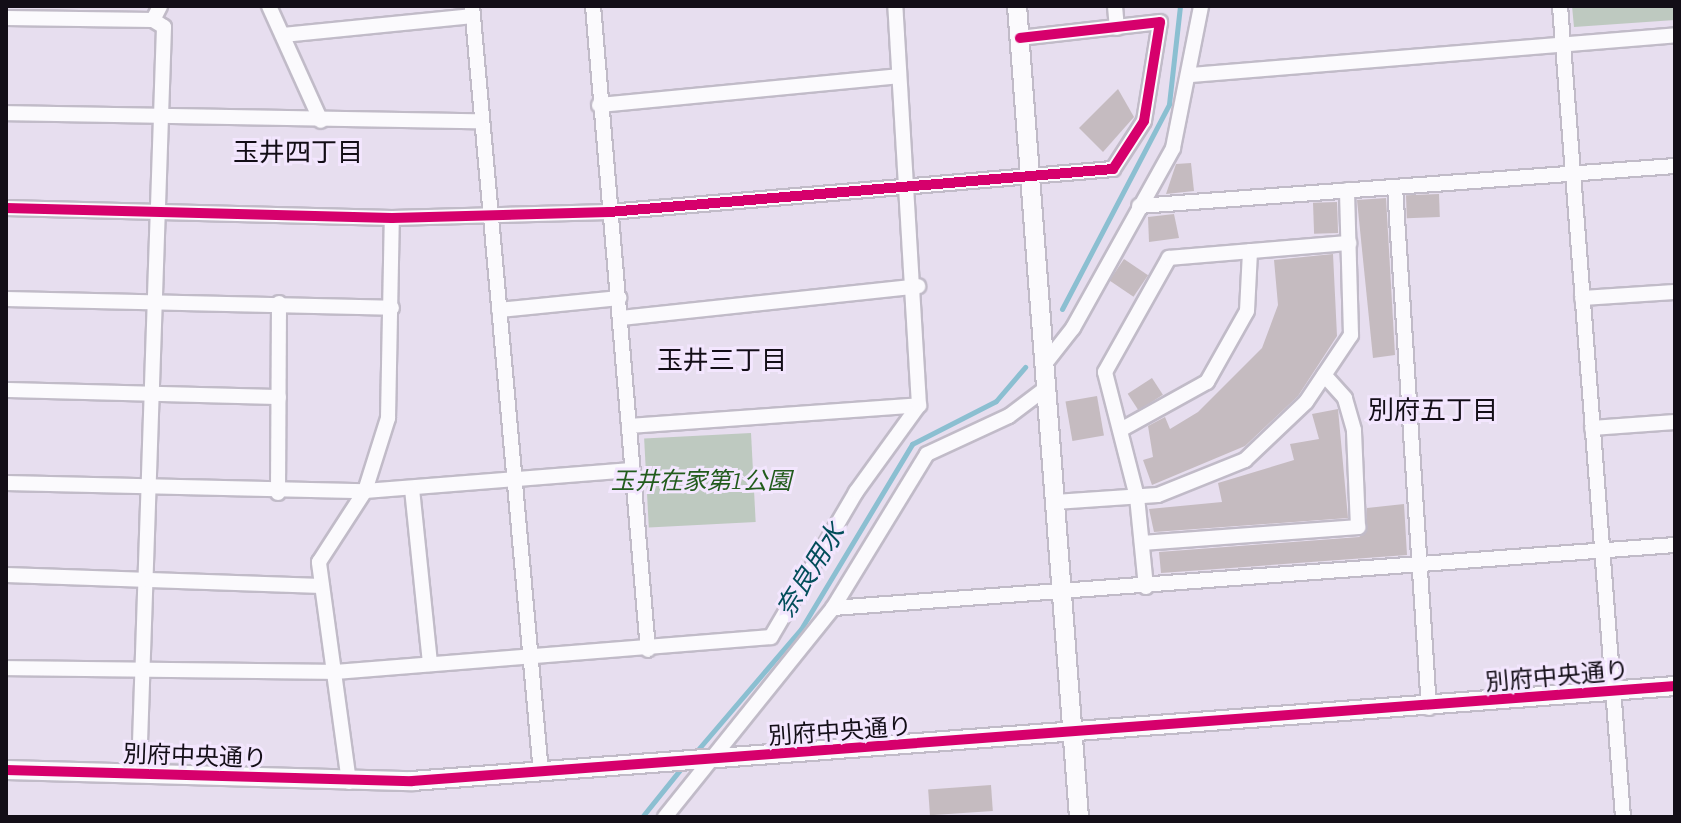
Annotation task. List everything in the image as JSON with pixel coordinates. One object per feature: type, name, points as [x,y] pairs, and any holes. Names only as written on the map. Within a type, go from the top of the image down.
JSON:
[{"type":"street","points":[[153,20],[160,6]]},
{"type":"street","points":[[269,6],[321,121]]},
{"type":"street","points":[[593,6],[599,105],[621,318],[648,650]]},
{"type":"street","points":[[6,668],[143,674],[336,672],[648,650],[771,637],[856,492],[919,405],[918,286],[895,6]]},
{"type":"street","points":[[1017,6],[1079,817]]},
{"type":"street","points":[[1115,6],[1117,28]]},
{"type":"street","points":[[1044,365],[1073,328],[1173,148],[1192,75],[1201,6]]},
{"type":"street","points":[[1560,6],[1623,817]]},
{"type":"street","points":[[283,35],[472,11],[513,483],[533,656],[541,773]]},
{"type":"street","points":[[6,18],[153,20],[164,27],[167,47],[158,212],[139,774]]},
{"type":"street","points":[[6,208],[392,218],[490,211],[609,212],[1113,169],[1144,121],[1160,22],[1020,38]]},
{"type":"street","points":[[1192,75],[1675,35]]},
{"type":"street","points":[[599,105],[899,76]]},
{"type":"street","points":[[6,113],[162,119],[482,121]]},
{"type":"street","points":[[1139,206],[1675,166]]},
{"type":"street","points":[[1395,187],[1429,708]]},
{"type":"street","points":[[1055,502],[1137,497],[1245,460],[1324,375],[1351,335],[1347,190]]},
{"type":"street","points":[[349,782],[319,562],[365,491],[388,418],[392,218]]},
{"type":"street","points":[[1146,587],[1137,497],[1124,428],[1105,372],[1169,258],[1349,243]]},
{"type":"street","points":[[1124,428],[1207,382],[1247,311],[1250,251]]},
{"type":"street","points":[[621,318],[918,286]]},
{"type":"street","points":[[1582,298],[1675,292]]},
{"type":"street","points":[[499,310],[619,298]]},
{"type":"street","points":[[6,299],[392,308]]},
{"type":"street","points":[[278,493],[279,303]]},
{"type":"street","points":[[1142,543],[1358,527],[1354,430],[1345,398],[1324,375]]},
{"type":"street","points":[[665,817],[705,761],[833,608],[927,454],[1009,416],[1046,388]]},
{"type":"street","points":[[6,390],[279,397]]},
{"type":"street","points":[[629,426],[919,405]]},
{"type":"street","points":[[1592,428],[1675,422]]},
{"type":"street","points":[[6,483],[278,493],[513,483],[631,470]]},
{"type":"street","points":[[412,489],[430,664]]},
{"type":"street","points":[[833,608],[1146,587],[1675,545]]},
{"type":"street","points":[[6,575],[322,586]]},
{"type":"street","name":"別府中央通り","points":[[6,770],[349,782],[541,773],[1429,708],[1675,686]]},
{"type":"green space","points":[[1572,6],[1675,6],[1675,20],[1574,27]]},
{"type":"green space","name":"玉井在家第1公園","points":[[751,433],[756,522],[649,527],[644,439]]},
{"type":"building","points":[[1118,89],[1134,117],[1103,152],[1079,128]]},
{"type":"building","points":[[1191,163],[1194,191],[1166,194],[1176,164]]},
{"type":"building","points":[[1439,194],[1440,217],[1407,218],[1406,195]]},
{"type":"building","points":[[1386,198],[1395,355],[1373,358],[1357,200]]},
{"type":"building","points":[[1337,202],[1338,233],[1314,234],[1313,203]]},
{"type":"building","points":[[1174,214],[1179,238],[1149,242],[1148,217]]},
{"type":"building","points":[[1333,254],[1337,336],[1298,396],[1245,446],[1152,485],[1143,460],[1153,457],[1148,426],[1165,417],[1170,429],[1198,412],[1262,348],[1278,305],[1274,260]]},
{"type":"building","points":[[1124,259],[1148,275],[1134,297],[1109,281]]},
{"type":"building","points":[[1152,378],[1163,395],[1139,411],[1128,394]]},
{"type":"building","points":[[1097,396],[1104,435],[1072,441],[1065,402]]},
{"type":"building","points":[[1338,409],[1348,518],[1154,532],[1149,509],[1222,502],[1218,483],[1294,460],[1290,444],[1319,439],[1312,414]]},
{"type":"building","points":[[1404,504],[1407,555],[1161,573],[1159,552],[1359,537],[1367,531],[1367,508]]},
{"type":"building","points":[[991,785],[993,811],[930,815],[928,789]]},
{"type":"waterway","name":"奈良用水","points":[[1062,309],[1169,104],[1180,6]]},
{"type":"waterway","name":"奈良用水","points":[[695,753],[801,629],[912,444],[996,401],[1025,367]]},
{"type":"waterway","name":"奈良用水","points":[[642,817],[683,766]]},
{"type":"cycle path","points":[[6,208],[392,218],[609,212],[1113,169],[1144,121],[1160,22],[1020,38]]},
{"type":"cycle path","points":[[6,770],[412,781],[1675,686]]},
{"type":"district","name":"玉井四丁目","points":[[298,153]]},
{"type":"district","name":"玉井三丁目","points":[[722,361]]},
{"type":"district","name":"別府五丁目","points":[[1433,411]]}]
